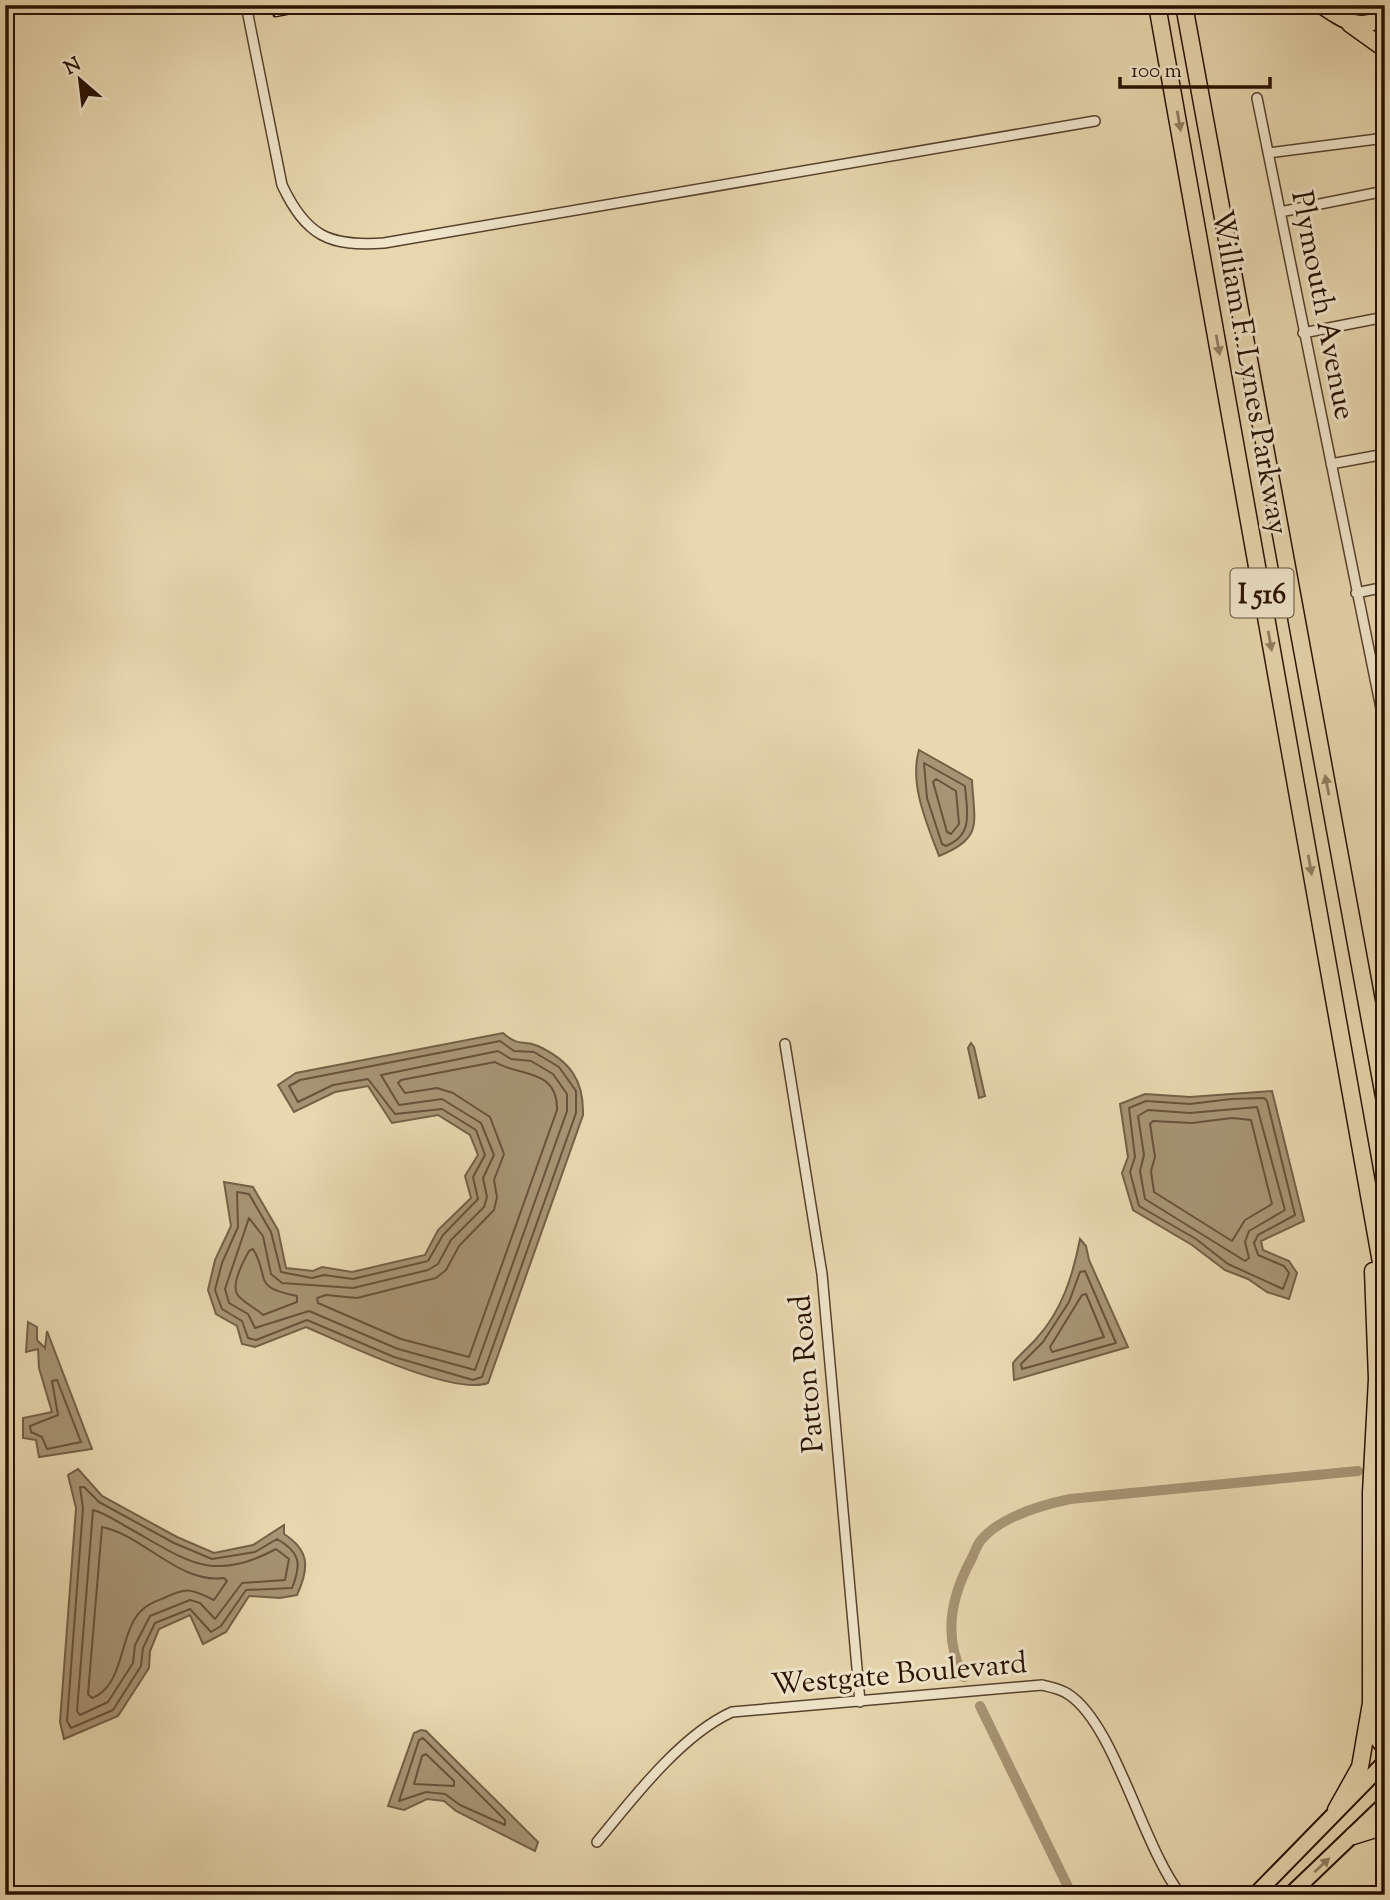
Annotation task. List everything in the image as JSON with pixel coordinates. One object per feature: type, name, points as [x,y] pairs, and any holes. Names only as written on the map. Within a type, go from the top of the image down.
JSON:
[{"type":"highway","name":"William F. Lynes Parkway","points":[[1157,5],[1385,1285]]},
{"type":"highway","name":"William F. Lynes Parkway","points":[[1184,5],[1385,1102]]},
{"type":"highway","points":[[1321,5],[1385,49]]},
{"type":"highway","points":[[1346,22],[1362,26],[1385,15]]},
{"type":"highway","points":[[1366,997],[1385,1076]]},
{"type":"highway","points":[[1336,1810],[1360,1767],[1371,1703],[1371,1493],[1377,1379],[1374,1285],[1365,1181]]},
{"type":"highway","points":[[1371,1703],[1379,1740],[1385,1748]]},
{"type":"highway","points":[[1353,1836],[1385,1826]]},
{"type":"main road","points":[[1255,1895],[1385,1762]]},
{"type":"main road","points":[[1290,1895],[1385,1804]]},
{"type":"street","points":[[246,5],[282,185],[293,208],[307,225],[329,240],[353,245],[384,243],[1095,121]]},
{"type":"street","name":"Plymouth Avenue","points":[[1257,98],[1385,728]]},
{"type":"street","points":[[1268,153],[1385,138]]},
{"type":"street","points":[[1280,212],[1385,191]]},
{"type":"street","points":[[1303,333],[1385,317]]},
{"type":"street","points":[[1331,464],[1385,454]]},
{"type":"street","points":[[1356,593],[1385,587]]},
{"type":"street","name":"Patton Road","points":[[786,1044],[822,1274],[860,1702]]},
{"type":"street","name":"Westgate Boulevard","points":[[597,1842],[659,1772],[713,1720],[732,1712],[1042,1685],[1067,1693],[1082,1706],[1108,1748],[1165,1874],[1181,1895]]},
{"type":"water","points":[[919,750],[972,780],[974,818],[970,835],[963,843],[939,856],[918,790],[916,763]]},
{"type":"water","points":[[503,1033],[517,1042],[538,1046],[567,1065],[578,1082],[583,1115],[488,1383],[472,1385],[425,1375],[306,1327],[255,1347],[242,1344],[237,1326],[216,1314],[208,1290],[215,1260],[231,1226],[224,1182],[253,1187],[278,1230],[286,1268],[313,1271],[322,1267],[352,1272],[425,1255],[438,1230],[471,1198],[465,1176],[478,1155],[470,1135],[438,1115],[392,1123],[368,1086],[335,1092],[294,1112],[278,1085],[296,1073]]},
{"type":"water","points":[[971,1043],[985,1096],[979,1098],[968,1048]]},
{"type":"water","points":[[1272,1091],[1304,1221],[1261,1241],[1263,1250],[1289,1261],[1297,1273],[1289,1299],[1267,1292],[1248,1279],[1225,1270],[1192,1245],[1133,1210],[1122,1173],[1128,1157],[1120,1104],[1145,1094],[1190,1097]]},
{"type":"water","points":[[1080,1239],[1086,1246],[1089,1260],[1128,1347],[1014,1380],[1013,1363],[1045,1328],[1060,1305]]},
{"type":"water","points":[[28,1322],[37,1327],[37,1340],[45,1348],[47,1331],[92,1449],[39,1457],[36,1440],[23,1438],[23,1418],[52,1412],[39,1368],[38,1349],[26,1352]]},
{"type":"water","points":[[78,1469],[102,1496],[177,1537],[214,1553],[253,1545],[284,1525],[284,1534],[303,1553],[305,1568],[297,1595],[280,1598],[249,1596],[226,1632],[203,1644],[190,1615],[159,1629],[150,1651],[149,1668],[118,1716],[64,1739],[60,1722],[76,1508],[68,1475]]},
{"type":"water","points":[[426,1731],[538,1842],[535,1851],[456,1811],[444,1801],[427,1799],[404,1810],[388,1806],[414,1733]]},
{"type":"waterway","points":[[964,1677],[953,1647],[951,1632],[954,1602],[980,1541],[1011,1518],[1035,1508],[1070,1499],[1358,1471]]},
{"type":"waterway","points":[[980,1706],[1072,1895]]},
{"type":"railway","points":[[275,15],[329,5]]}]
